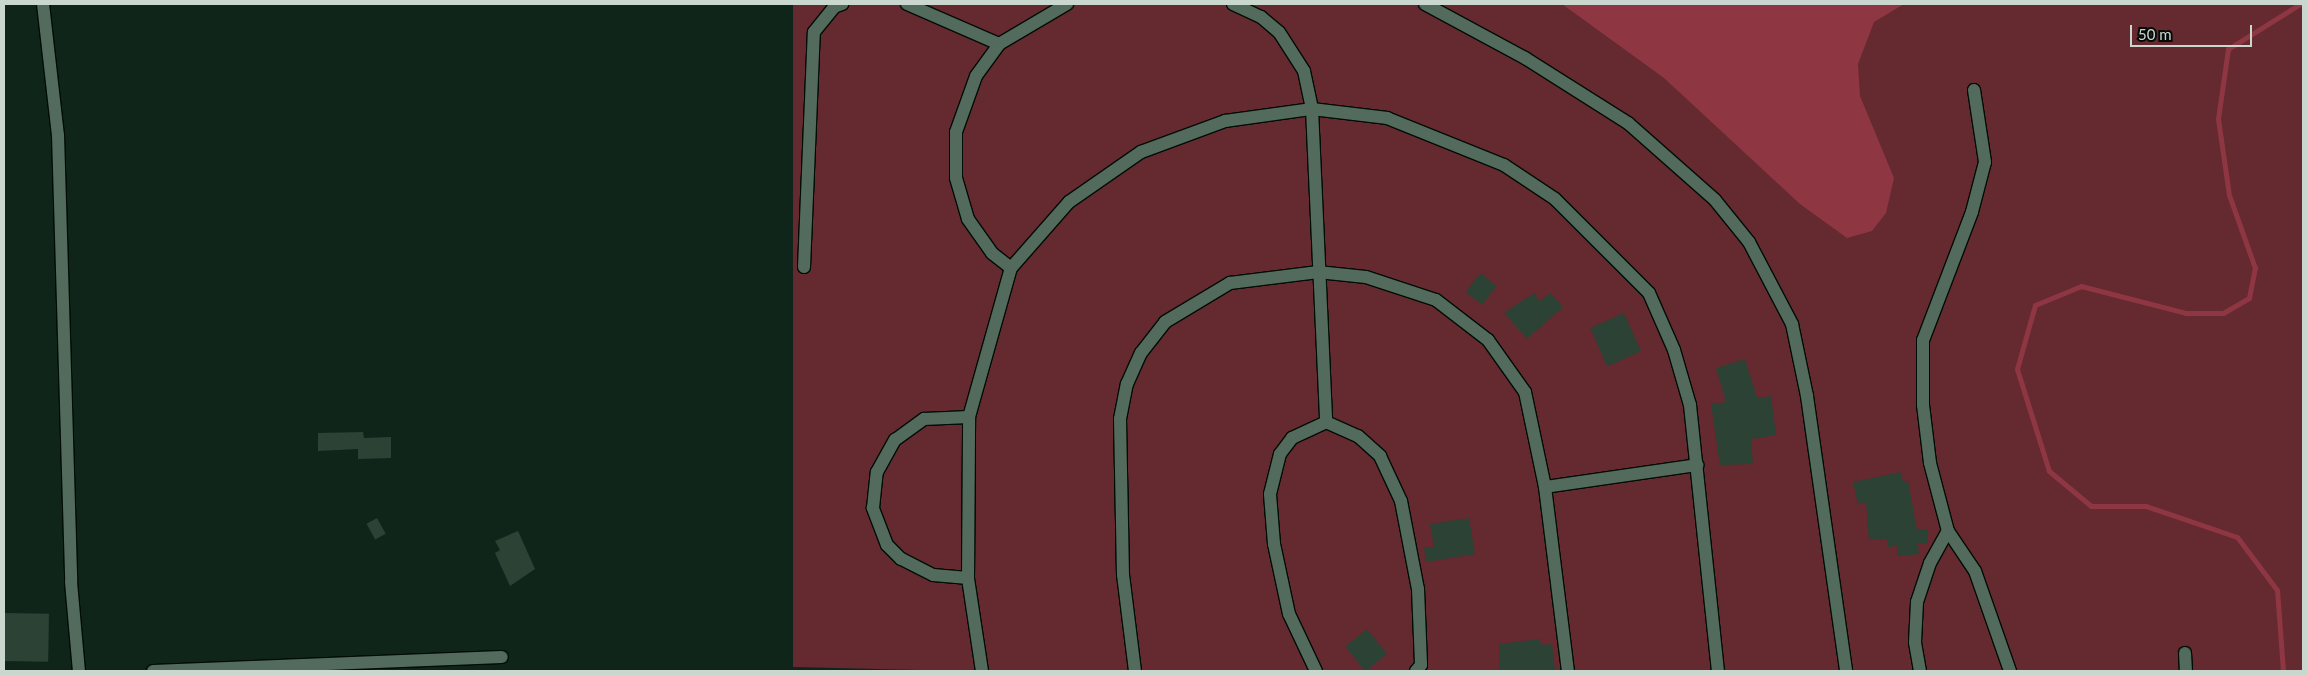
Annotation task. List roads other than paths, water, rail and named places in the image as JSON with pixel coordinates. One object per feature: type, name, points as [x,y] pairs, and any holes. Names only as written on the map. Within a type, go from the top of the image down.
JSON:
[{"type":"street","points":[[42,4],[58,135],[71,582],[79,671]]},
{"type":"street","points":[[804,266],[814,32],[834,7],[842,4]]},
{"type":"street","points":[[907,4],[999,44]]},
{"type":"street","points":[[1011,268],[992,253],[968,219],[954,156],[962,111],[976,76],[999,44],[1068,4]]},
{"type":"street","points":[[1233,4],[1261,17],[1294,51],[1304,71],[1312,109],[1326,422]]},
{"type":"street","points":[[1425,4],[1525,58],[1628,123],[1715,200],[1750,242],[1776,289],[1794,333],[1807,396],[1846,671]]},
{"type":"street","points":[[1974,90],[1985,162],[1972,212],[1923,340],[1923,405],[1930,463],[1948,531],[1975,570],[2010,671]]},
{"type":"street","points":[[982,671],[968,578],[970,417],[1011,268],[1069,202],[1141,152],[1224,121],[1312,109],[1387,118],[1433,134],[1504,165],[1556,199],[1649,293],[1674,350],[1690,405],[1718,671]]},
{"type":"street","points":[[1135,671],[1124,575],[1120,419],[1127,384],[1141,353],[1164,322],[1230,282],[1318,272],[1404,287],[1436,300],[1488,340],[1525,392],[1545,487],[1568,671]]},
{"type":"street","points":[[968,578],[933,575],[901,559],[887,545],[873,508],[877,472],[895,440],[924,419],[970,417]]},
{"type":"street","points":[[1326,422],[1369,445],[1392,478],[1414,559],[1422,669]]},
{"type":"street","points":[[1316,671],[1289,614],[1274,544],[1270,494],[1280,454],[1292,438],[1326,422]]},
{"type":"street","points":[[1545,487],[1697,465]]},
{"type":"street","points":[[1920,671],[1915,642],[1917,602],[1930,564],[1948,531]]},
{"type":"street","points":[[2185,653],[2186,671]]},
{"type":"street","points":[[153,671],[502,657]]},
{"type":"waterway","points":[[2283,671],[2277,590],[2237,537],[2146,506],[2091,506],[2049,471],[2017,369],[2035,305],[2081,286],[2186,313],[2223,313],[2249,298],[2255,268],[2229,195],[2218,119],[2228,49],[2300,4]]}]
